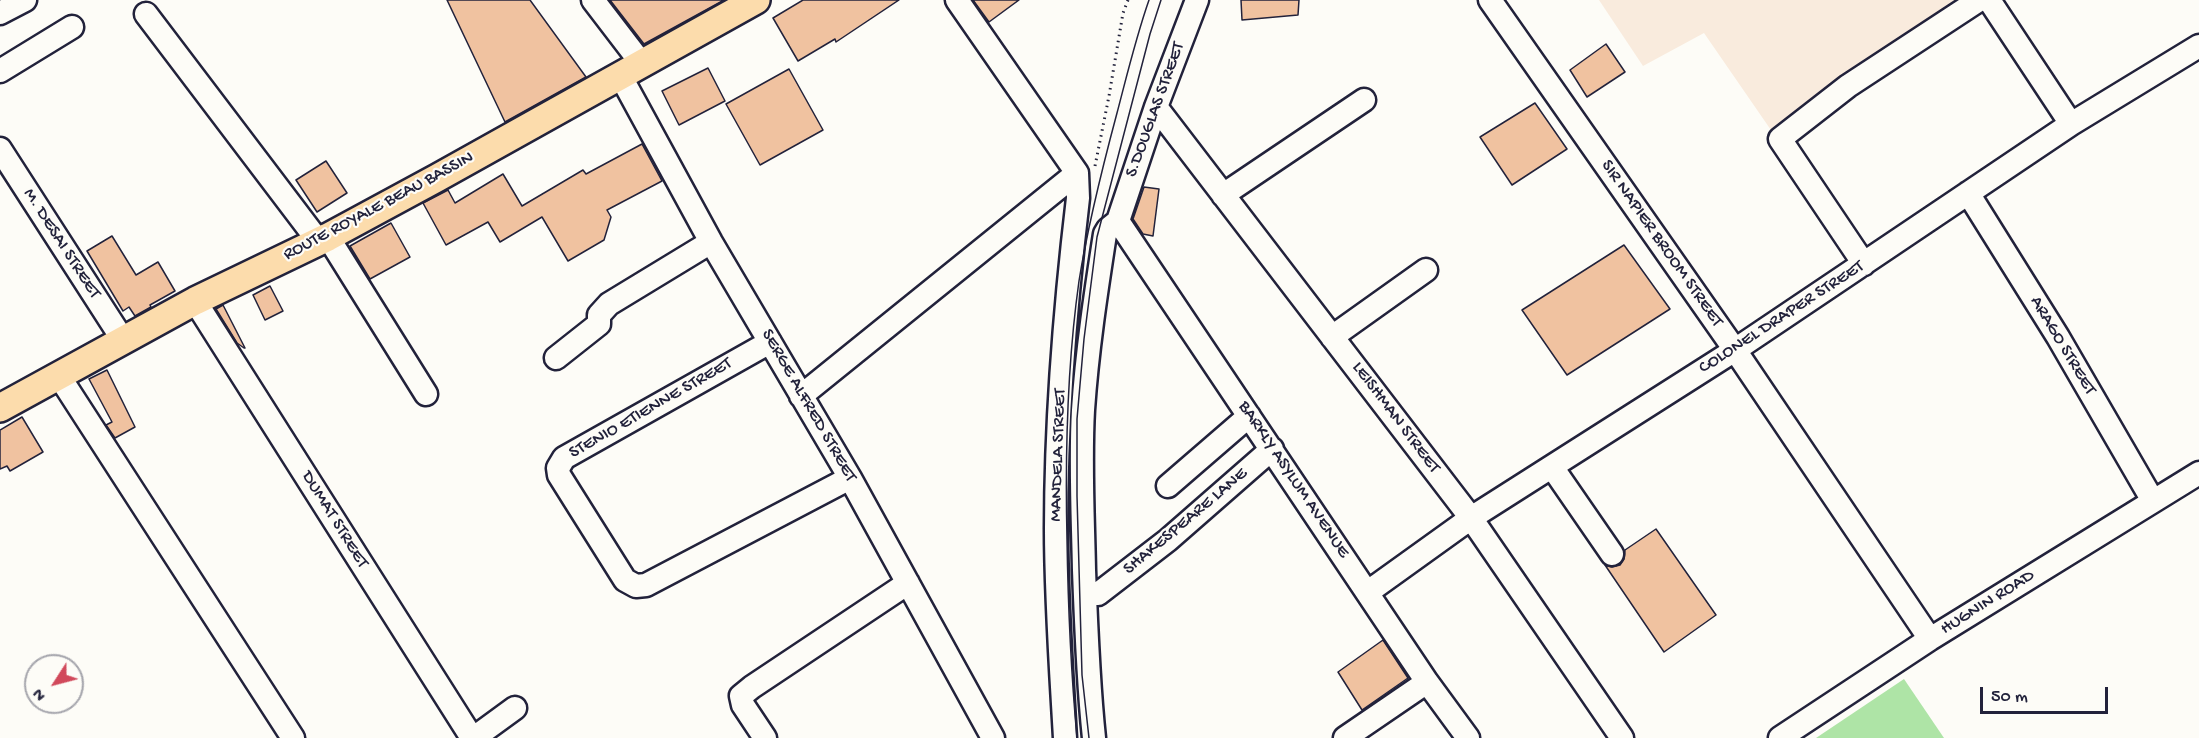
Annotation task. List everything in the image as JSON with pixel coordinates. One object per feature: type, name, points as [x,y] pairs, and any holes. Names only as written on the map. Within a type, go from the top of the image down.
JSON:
[{"type":"main road","name":"ROUTE ROYALE BEAU BASSIN","points":[[0,408],[195,301],[323,239],[756,0]]},
{"type":"street","points":[[0,13],[25,0]]},
{"type":"street","name":"SERGE ALFRED STREET","points":[[594,0],[631,69],[711,242],[850,478],[993,738]]},
{"type":"street","points":[[801,396],[1085,173],[957,0]]},
{"type":"street","name":"S.DOUGLAS STREET","points":[[1094,738],[1088,679],[1082,459],[1083,411],[1094,304],[1105,234],[1119,221],[1155,107],[1197,0]]},
{"type":"street","name":"SIR NAPIER BROOM STREET","points":[[1490,0],[1735,350],[1930,639]]},
{"type":"street","points":[[1864,264],[1780,139],[1848,86],[1979,0]]},
{"type":"street","points":[[1989,0],[2071,124]]},
{"type":"street","points":[[146,14],[323,239],[426,394]]},
{"type":"street","points":[[0,71],[72,27]]},
{"type":"street","name":"COLONEL DRAPER STREET","points":[[1368,592],[1471,518],[1735,350],[2071,124],[2199,46]]},
{"type":"street","points":[[1223,195],[1364,100]]},
{"type":"street","name":"LEISHMAN STREET","points":[[1155,107],[1471,518],[1622,738]]},
{"type":"street","name":"M. DESAI STREET","points":[[0,149],[123,340]]},
{"type":"street","name":"MANDELA STREET","points":[[1065,738],[1057,590],[1057,452],[1078,198],[1085,173]]},
{"type":"street","name":"ARAGO STREET","points":[[1968,193],[2058,337],[2153,501]]},
{"type":"street","name":"BARKLY ASYLUM AVENUE","points":[[1119,221],[1427,682],[1468,738]]},
{"type":"street","points":[[556,358],[595,329],[599,324],[602,309],[711,242]]},
{"type":"street","points":[[1332,337],[1426,270]]},
{"type":"street","name":"DUMAT STREET","points":[[195,301],[473,738]]},
{"type":"street","name":"STENIO ETIENNE STREET","points":[[770,342],[564,458],[558,468],[559,475],[625,580],[636,586],[646,585],[850,478]]},
{"type":"street","points":[[59,376],[293,738]]},
{"type":"street","points":[[1168,486],[1249,416]]},
{"type":"street","name":"SHAKESPEARE LANE","points":[[1098,594],[1168,540],[1272,449]]},
{"type":"street","points":[[1551,466],[1612,554]]},
{"type":"street","name":"HUGNIN ROAD","points":[[1780,738],[1930,639],[2199,473]]},
{"type":"street","points":[[765,738],[743,705],[741,696],[908,584]]},
{"type":"street","points":[[1345,738],[1427,682]]},
{"type":"street","points":[[473,738],[515,708]]},
{"type":"path","points":[[1085,173],[1109,96],[1123,12],[1128,0]]},
{"type":"shaded area","points":[[1599,0],[1968,0],[1773,133],[1704,33],[1643,66]]},
{"type":"green space","points":[[1904,679],[1944,738],[1816,738]]},
{"type":"building","points":[[447,0],[530,0],[586,77],[505,122]]},
{"type":"building","points":[[610,0],[724,0],[644,44]]},
{"type":"building","points":[[803,0],[899,0],[836,42],[835,39],[798,61],[773,18]]},
{"type":"building","points":[[973,0],[1019,0],[989,22]]},
{"type":"building","points":[[1241,0],[1299,0],[1298,15],[1242,20]]},
{"type":"building","points":[[1606,44],[1625,72],[1587,97],[1570,70]]},
{"type":"building","points":[[708,68],[725,101],[679,125],[662,91]]},
{"type":"building","points":[[789,69],[823,130],[760,165],[726,104]]},
{"type":"building","points":[[1535,103],[1567,149],[1512,185],[1480,137]]},
{"type":"building","points":[[642,144],[662,181],[607,210],[611,217],[604,240],[568,261],[542,217],[500,242],[488,222],[446,245],[423,203],[448,190],[455,203],[503,174],[522,206],[583,170],[586,174]]},
{"type":"building","points":[[326,161],[347,193],[317,212],[296,180]]},
{"type":"building","points":[[1144,187],[1159,189],[1153,236],[1143,234],[1133,219]]},
{"type":"building","points":[[391,223],[410,257],[370,279],[350,246]]},
{"type":"building","points":[[112,236],[136,275],[158,262],[175,291],[135,316],[129,307],[123,311],[87,251]]},
{"type":"building","points":[[1624,245],[1670,309],[1567,375],[1522,310]]},
{"type":"building","points":[[270,286],[283,311],[265,320],[253,295]]},
{"type":"building","points":[[223,305],[245,348],[237,343],[216,309]]},
{"type":"building","points":[[107,370],[135,427],[115,438],[106,425],[112,422],[89,379]]},
{"type":"building","points":[[22,417],[43,452],[10,471],[7,466],[0,469],[0,430]]},
{"type":"building","points":[[1656,529],[1716,615],[1664,652],[1605,565],[1612,567],[1620,565],[1624,559],[1625,550]]},
{"type":"building","points":[[1383,640],[1408,678],[1362,710],[1338,672]]},
{"type":"tram line","points":[[1077,738],[1070,639],[1066,507],[1072,345],[1079,281],[1091,218],[1128,70],[1149,0]]},
{"type":"tram line","points":[[1089,738],[1082,675],[1077,496],[1077,419],[1084,339],[1097,237],[1161,0]]}]
